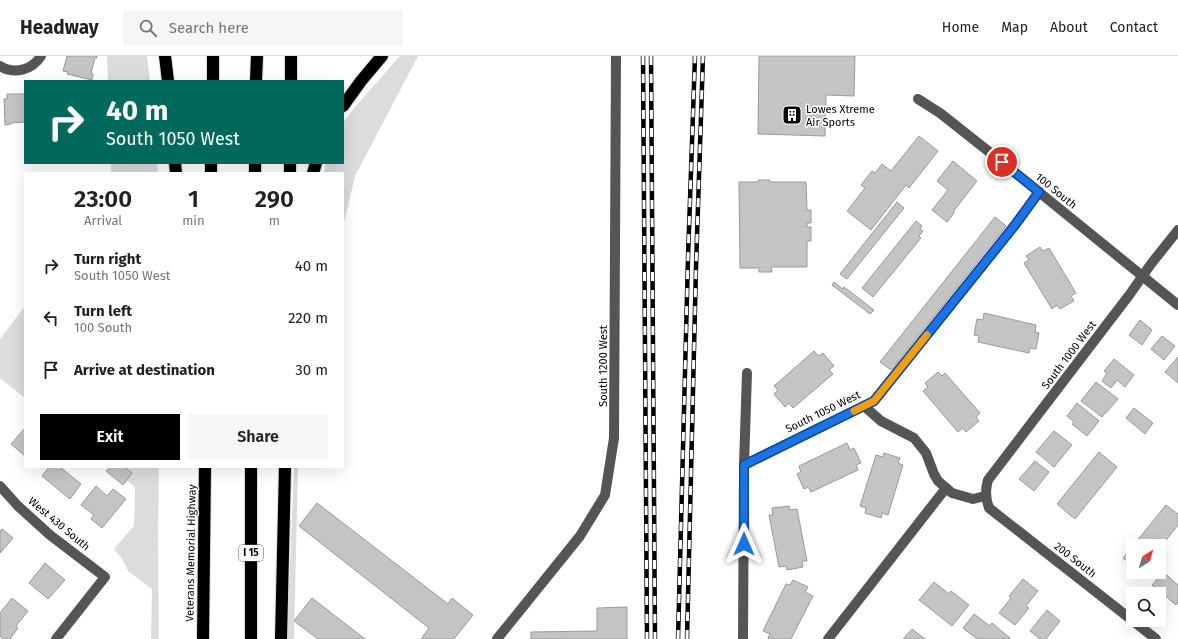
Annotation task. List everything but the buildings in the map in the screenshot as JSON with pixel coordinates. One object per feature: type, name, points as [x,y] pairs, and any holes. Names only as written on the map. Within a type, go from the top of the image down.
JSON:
[{"type":"highway","points":[[165,56],[168,80]]},
{"type":"highway","points":[[213,56],[213,80]]},
{"type":"highway","points":[[256,80],[257,56]]},
{"type":"highway","points":[[291,80],[292,56]]},
{"type":"highway","points":[[344,105],[382,56]]},
{"type":"highway","points":[[197,468],[205,488]]},
{"type":"highway","name":"Veterans Memorial Highway","points":[[202,639],[206,468]]},
{"type":"highway","name":"I 15","points":[[251,468],[251,639]]},
{"type":"highway","points":[[281,639],[285,468]]},
{"type":"street","points":[[0,66],[8,70],[22,70],[35,63],[41,56]]},
{"type":"street","name":"South 1200 West","points":[[497,639],[580,536],[605,496],[614,438],[616,56]]},
{"type":"street","name":"100 South","points":[[918,99],[940,113],[1178,304]]},
{"type":"street","name":"South 1050 West","points":[[744,465],[874,401],[1010,231],[1039,192]]},
{"type":"street","name":"South 1000 West","points":[[985,496],[985,488],[988,480],[1178,230]]},
{"type":"street","points":[[743,639],[744,465],[747,373]]},
{"type":"street","points":[[864,406],[881,421],[914,438],[926,453],[938,481],[952,494],[973,499],[985,496]]},
{"type":"street","name":"West 430 South","points":[[0,486],[18,506],[50,535],[105,577],[56,639]]},
{"type":"street","points":[[828,639],[946,488]]},
{"type":"street","name":"200 South","points":[[985,496],[989,508],[1156,639]]},
{"type":"shaded area","points":[[107,56],[147,56],[150,80],[108,80]]},
{"type":"shaded area","points":[[400,56],[418,56],[355,176],[344,223],[344,172],[324,172],[326,164],[344,164],[344,122]]},
{"type":"shaded area","points":[[111,164],[157,164],[158,172],[111,172]]},
{"type":"shaded area","points":[[24,307],[24,397],[0,378],[0,339]]},
{"type":"shaded area","points":[[112,468],[159,468],[159,639],[151,639],[152,589],[128,571],[121,557],[114,549],[134,526],[135,487]]},
{"type":"shaded area","points":[[294,468],[298,468],[294,639],[287,639]]},
{"type":"railway","points":[[643,56],[647,639]]},
{"type":"railway","points":[[651,56],[655,639]]},
{"type":"railway","points":[[678,639],[695,56]]},
{"type":"railway","points":[[687,639],[696,267],[703,56]]},
{"type":"slow traffic","points":[[854,411],[874,401],[927,335]]},
{"type":"place","name":"Lowes Xtreme Air Sports","points":[[792,115]]},
{"type":"route","points":[[744,544],[744,465],[874,401],[1015,225],[1039,192],[1002,162]]}]
